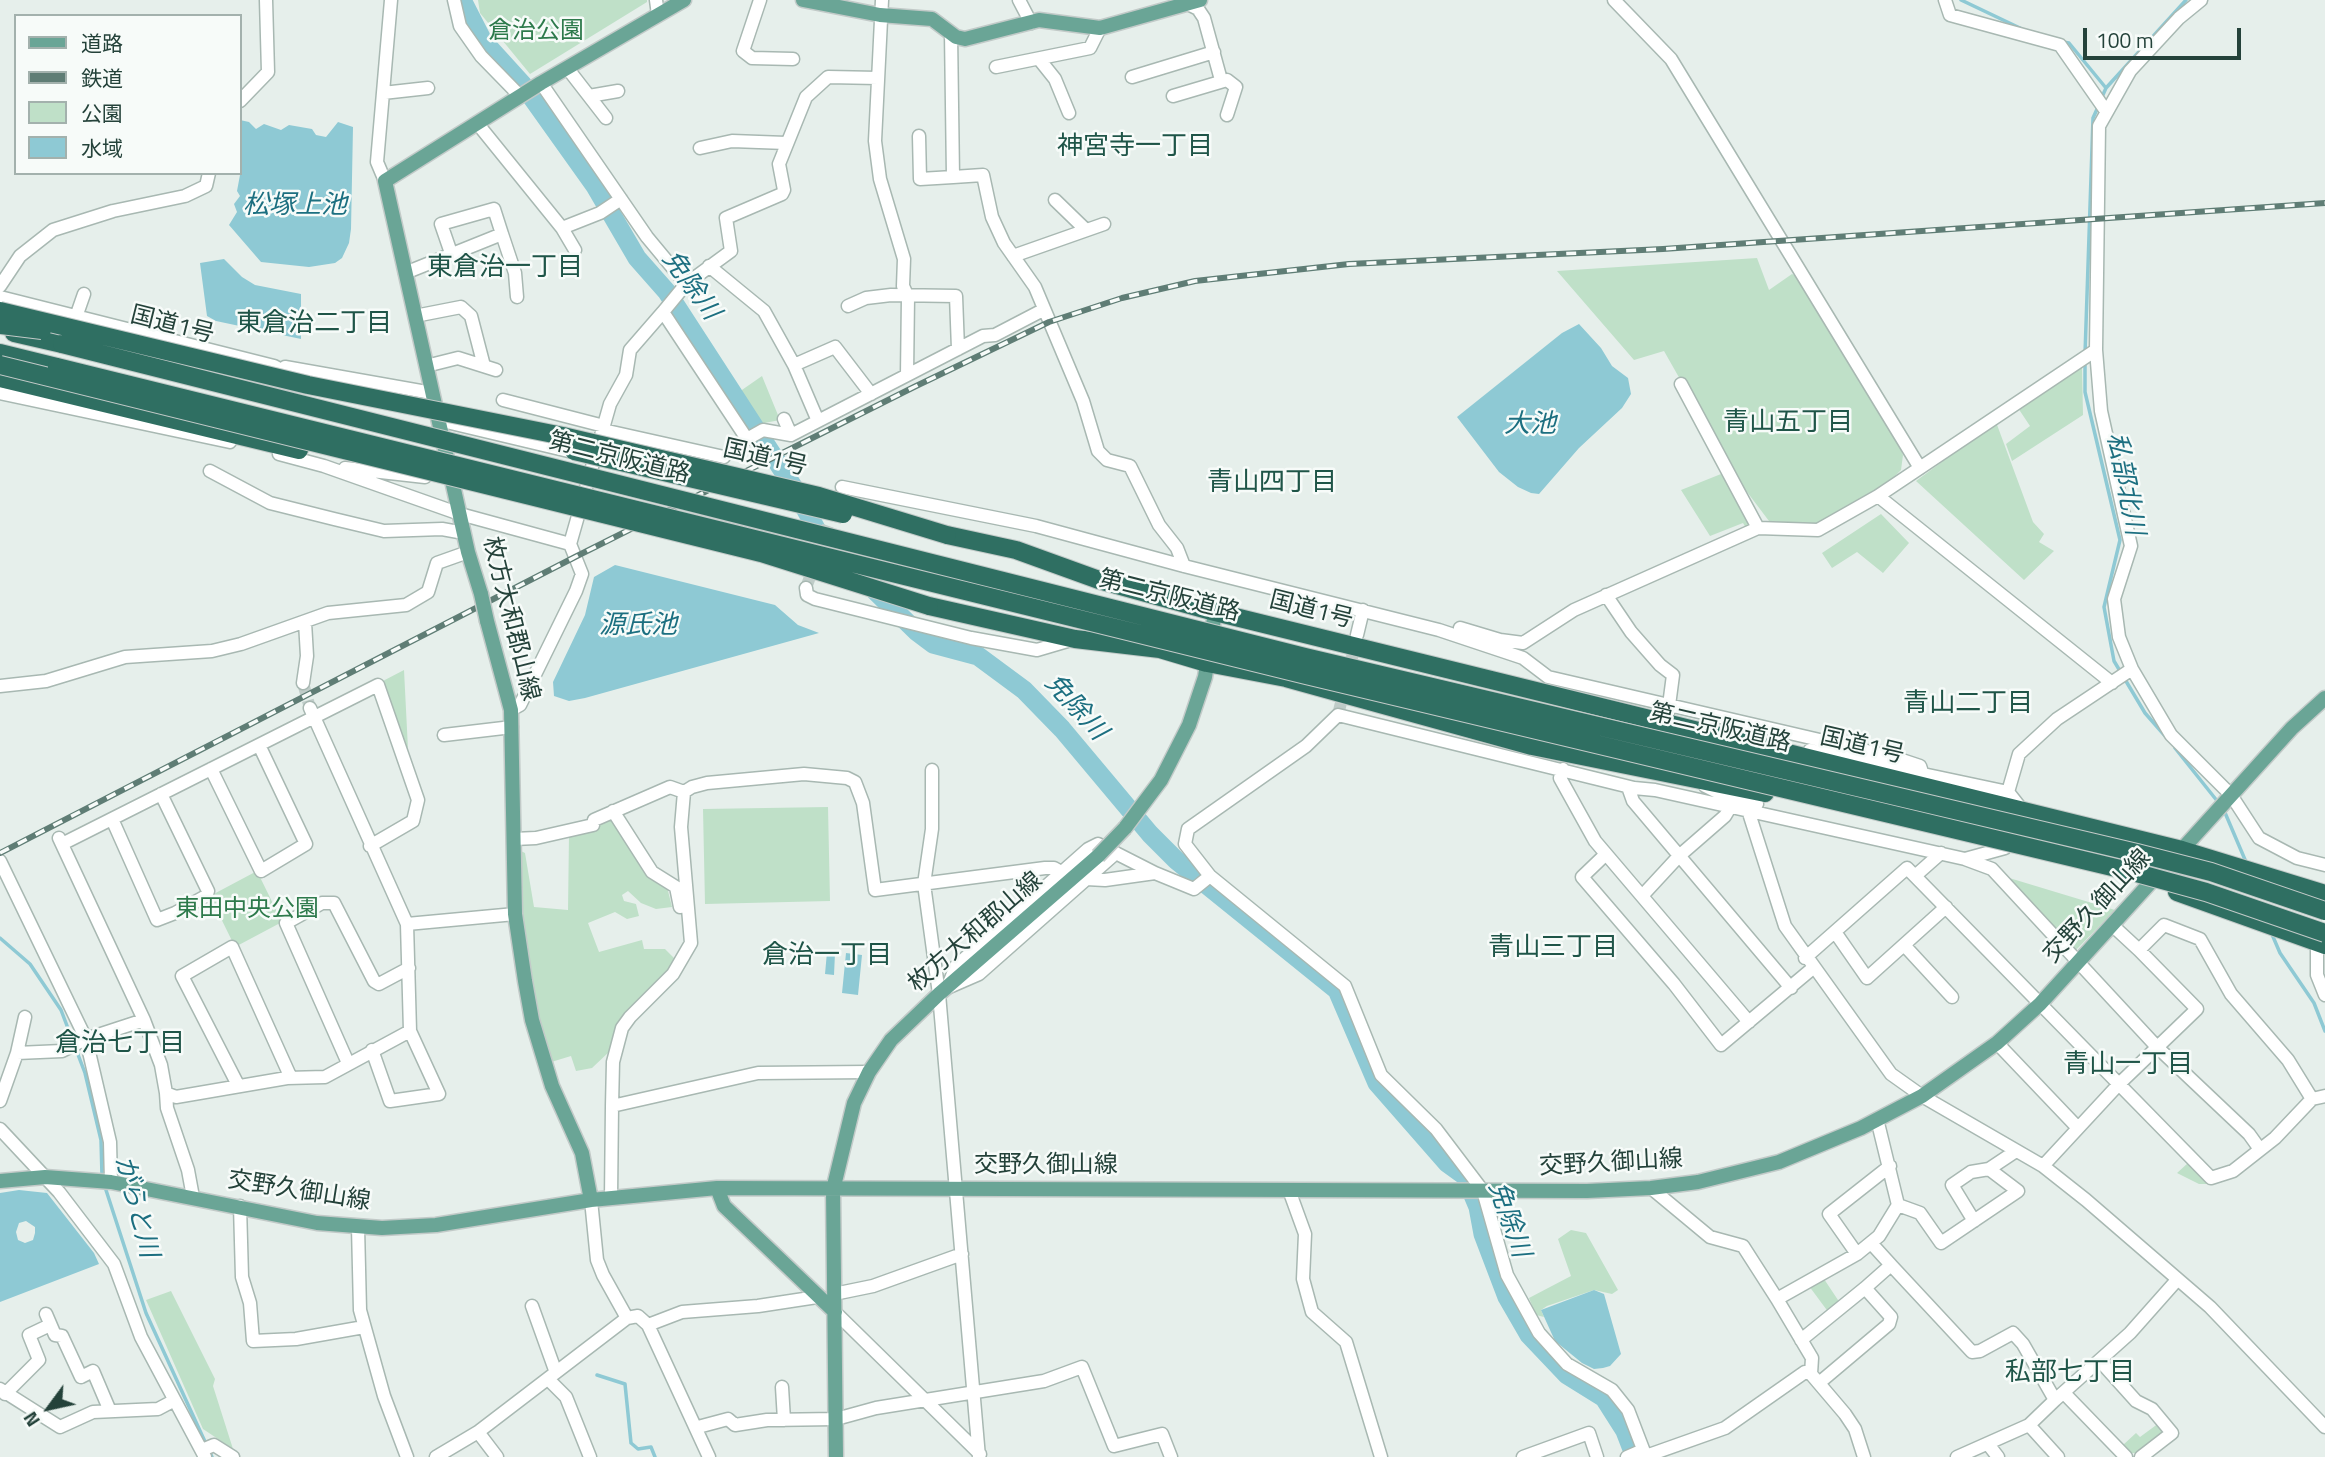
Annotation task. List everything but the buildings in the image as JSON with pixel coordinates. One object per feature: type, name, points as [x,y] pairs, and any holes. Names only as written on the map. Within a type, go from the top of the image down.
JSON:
[{"type":"highway","name":"国道1号","points":[[0,311],[308,385],[657,458],[819,496],[947,535],[1016,550],[1099,580],[1215,612],[2182,850],[2325,894]]},
{"type":"highway","points":[[0,327],[62,332],[160,361],[499,432],[817,509],[947,535]]},
{"type":"highway","name":"第二京阪道路","points":[[0,327],[1305,657],[2137,853],[2211,872],[2325,911]]},
{"type":"highway","name":"第二京阪道路","points":[[0,353],[1320,678],[2120,869],[2206,892],[2323,940]]},
{"type":"highway","points":[[0,365],[761,553],[929,606]]},
{"type":"highway","points":[[0,378],[299,450],[425,477],[929,606],[1074,639],[1160,649],[1207,663],[1286,678],[1532,746],[1687,775],[2005,848],[2149,883],[2323,940]]},
{"type":"main road","points":[[385,181],[529,90],[684,0]]},
{"type":"main road","points":[[803,0],[880,15],[932,19],[951,33],[965,39],[1051,20],[1087,29],[1100,28],[1195,1]]},
{"type":"main road","name":"枚方大和郡山線","points":[[385,181],[468,552],[511,710],[516,914],[532,1020],[552,1086],[582,1153],[591,1200]]},
{"type":"main road","name":"枚方大和郡山線","points":[[836,1457],[832,1190],[854,1103],[869,1072],[891,1040],[1098,856],[1132,820],[1161,780],[1189,725],[1207,663],[1215,612]]},
{"type":"main road","name":"交野久御山線","points":[[717,1188],[1481,1191],[1651,1188],[1698,1182],[1779,1162],[1922,1096],[1997,1044],[2040,1004],[2292,728],[2325,698]]},
{"type":"main road","name":"交野久御山線","points":[[0,1181],[46,1177],[105,1181],[317,1223],[358,1227],[436,1225],[591,1200]]},
{"type":"main road","points":[[591,1200],[717,1188],[724,1206],[835,1312]]},
{"type":"street","points":[[242,100],[268,72],[266,0]]},
{"type":"street","points":[[385,181],[377,162],[391,0]]},
{"type":"street","points":[[454,0],[460,26],[481,56],[529,90],[612,204],[647,237],[686,284],[701,296]]},
{"type":"street","points":[[656,0],[658,15]]},
{"type":"street","points":[[760,0],[743,51],[752,58],[793,59]]},
{"type":"street","points":[[882,0],[875,141],[880,179],[904,259],[903,286],[908,297],[908,375]]},
{"type":"street","points":[[1019,0],[1031,23]]},
{"type":"street","points":[[1614,0],[1671,59],[1920,468]]},
{"type":"street","points":[[1945,0],[1951,15],[2060,45],[2102,105]]},
{"type":"street","points":[[2201,0],[2179,18],[2102,105],[2099,126],[2096,350],[2101,411],[2131,546],[2114,599],[2119,637],[2132,669],[2171,734],[2231,795],[2259,838],[2297,858],[2325,865]]},
{"type":"street","points":[[1195,1],[1204,18],[1222,80]]},
{"type":"street","points":[[996,67],[1090,48],[1100,28]]},
{"type":"street","points":[[951,33],[953,177]]},
{"type":"street","points":[[1132,78],[1214,52]]},
{"type":"street","points":[[1040,59],[1055,79],[1069,113]]},
{"type":"street","points":[[568,69],[606,118]]},
{"type":"street","points":[[511,710],[520,705],[582,574],[570,544],[610,404],[626,374],[630,350],[686,284],[731,251],[726,218],[782,194],[784,190],[779,164],[806,97],[828,77],[878,78]]},
{"type":"street","points":[[1173,96],[1222,80],[1233,82],[1236,87],[1227,115]]},
{"type":"street","points":[[383,93],[428,88]]},
{"type":"street","points":[[589,96],[618,92]]},
{"type":"street","points":[[477,123],[562,228],[575,250]]},
{"type":"street","points":[[919,136],[920,179],[982,175],[992,217],[1013,256],[1035,288],[1083,401],[1098,451],[1107,460],[1130,466],[1158,525],[1177,548],[1184,566]]},
{"type":"street","points":[[700,148],[732,141],[786,143]]},
{"type":"street","points":[[0,286],[20,256],[53,230],[113,211],[185,196],[206,186],[209,175]]},
{"type":"street","points":[[1055,200],[1086,230]]},
{"type":"street","points":[[562,228],[612,204]]},
{"type":"street","points":[[451,253],[441,224],[494,209],[515,273],[516,297]]},
{"type":"street","points":[[1013,256],[1104,224]]},
{"type":"street","points":[[405,273],[444,260],[451,253],[502,234]]},
{"type":"street","points":[[709,267],[764,311],[794,365],[818,421]]},
{"type":"street","points":[[76,317],[84,294]]},
{"type":"street","points":[[848,306],[866,298],[956,296],[958,349]]},
{"type":"street","points":[[0,297],[274,366],[432,393]]},
{"type":"street","points":[[669,304],[747,439],[760,432],[791,435],[983,336],[995,335],[1043,310]]},
{"type":"street","points":[[415,316],[461,307],[471,316],[490,368],[458,358],[426,366]]},
{"type":"street","points":[[794,365],[835,347],[871,394]]},
{"type":"street","points":[[1439,630],[1459,628],[1500,640],[1523,643],[1606,595],[1758,528],[1818,530],[1878,496],[2096,350]]},
{"type":"street","points":[[274,366],[308,385]]},
{"type":"street","points":[[1681,384],[1758,528]]},
{"type":"street","points":[[0,393],[258,448],[324,466],[460,514],[570,544]]},
{"type":"street","points":[[503,400],[724,457]]},
{"type":"street","points":[[784,419],[791,435]]},
{"type":"street","points":[[439,420],[596,458]]},
{"type":"street","points":[[324,466],[425,477]]},
{"type":"street","points":[[210,471],[271,503],[334,519],[384,530],[442,529],[464,533]]},
{"type":"street","points":[[842,487],[1036,526],[1439,630],[1522,658],[1548,677],[1893,757],[1920,766],[1923,775]]},
{"type":"street","points":[[1878,496],[2112,683]]},
{"type":"street","points":[[0,686],[46,681],[125,657],[212,651],[328,613],[406,605],[428,592],[437,563],[468,552]]},
{"type":"street","points":[[806,588],[807,595],[815,599],[971,638],[1037,650],[1074,639]]},
{"type":"street","points":[[1606,595],[1631,632],[1660,665],[1673,674],[1655,790]]},
{"type":"street","points":[[1357,635],[1363,610]]},
{"type":"street","points":[[303,683],[307,656],[305,622]]},
{"type":"street","points":[[2008,792],[2019,754],[2057,719],[2132,669]]},
{"type":"street","points":[[193,1197],[188,1170],[167,1108],[161,1065],[144,1020],[60,841],[112,819],[259,745],[312,713],[378,685],[418,800],[413,821],[370,846]]},
{"type":"street","points":[[312,713],[407,924],[410,1031],[439,1094],[390,1101],[372,1049]]},
{"type":"street","points":[[1644,1453],[1628,1410],[1612,1390],[1567,1364],[1539,1333],[1507,1275],[1481,1191],[1436,1129],[1381,1075],[1345,986],[1210,876],[1185,844],[1188,829],[1306,746],[1338,715],[1628,787],[1731,806],[1941,853],[1992,869],[2157,1047],[2249,1134],[2259,1148]]},
{"type":"street","points":[[444,735],[512,727]]},
{"type":"street","points":[[211,769],[261,871],[306,844],[259,745]]},
{"type":"street","points":[[1786,754],[1810,750],[2008,792],[2024,811]]},
{"type":"street","points":[[1563,769],[1560,778],[1595,841],[1749,1021]]},
{"type":"street","points":[[932,770],[932,829],[924,884],[943,991],[980,1456]]},
{"type":"street","points":[[514,839],[536,838],[593,825],[594,820],[670,787],[684,792],[707,783],[804,774],[848,778],[855,782],[863,803],[875,890],[1045,868],[1054,868],[1063,873]]},
{"type":"street","points":[[1687,775],[1721,794],[1760,805],[1800,821]]},
{"type":"street","points":[[1628,787],[1633,802],[1791,988]]},
{"type":"street","points":[[611,1198],[613,1062],[622,1028],[629,1017],[673,974],[692,936],[681,845],[684,792]]},
{"type":"street","points":[[112,819],[157,920],[175,913],[206,896],[208,891],[161,794]]},
{"type":"street","points":[[1642,896],[1679,856],[1726,816],[1731,806]]},
{"type":"street","points":[[1748,810],[1778,909],[1809,963],[1891,1074],[1922,1096],[2043,1166],[2210,1307],[2325,1427]]},
{"type":"street","points":[[613,811],[652,872],[676,887],[685,935],[692,936]]},
{"type":"street","points":[[943,991],[956,966],[991,932],[1098,844],[1194,889],[1210,876]]},
{"type":"street","points":[[1965,859],[2005,848]]},
{"type":"street","points":[[943,991],[979,974],[1116,853]]},
{"type":"street","points":[[1914,876],[1941,853]]},
{"type":"street","points":[[1606,854],[1582,877],[1674,984],[1721,1045],[1791,988],[1835,932],[1907,868],[2211,1178],[2234,1171],[2259,1148],[2275,1138],[2318,1097],[2231,994],[2200,939],[2164,925],[2139,950]]},
{"type":"street","points":[[0,861],[86,1039],[110,1142],[105,1181]]},
{"type":"street","points":[[1086,879],[1105,880],[1155,873]]},
{"type":"street","points":[[348,1063],[286,923],[323,903],[334,903],[374,981],[379,984],[394,973],[409,968]]},
{"type":"street","points":[[1835,932],[1867,978],[1946,907]]},
{"type":"street","points":[[407,924],[516,914]]},
{"type":"street","points":[[2043,1166],[2119,1083],[2197,1009],[2112,925]]},
{"type":"street","points":[[2323,940],[2317,975],[2324,990]]},
{"type":"street","points":[[1904,945],[1952,997]]},
{"type":"street","points":[[238,1086],[182,976],[232,947],[291,1078]]},
{"type":"street","points":[[0,1101],[17,1053],[25,1017]]},
{"type":"street","points":[[17,1053],[62,1051],[86,1039],[144,1020]]},
{"type":"street","points":[[166,1093],[176,1097],[291,1078],[325,1077],[372,1049],[410,1031]]},
{"type":"street","points":[[1997,1044],[2078,1128]]},
{"type":"street","points":[[612,1106],[758,1073],[869,1072]]},
{"type":"street","points":[[1777,1299],[1857,1254],[1879,1236],[1898,1205],[1877,1119]]},
{"type":"street","points":[[0,1129],[46,1177],[114,1264],[141,1337],[173,1401],[207,1451],[233,1457]]},
{"type":"street","points":[[1975,1221],[1952,1185],[1971,1172],[1989,1169],[2016,1150]]},
{"type":"street","points":[[1857,1254],[1829,1214],[1890,1166]]},
{"type":"street","points":[[1898,1205],[1920,1213],[1941,1243],[2018,1191],[1989,1169]]},
{"type":"street","points":[[1651,1188],[1710,1237],[1743,1246],[1812,1358],[1815,1379]]},
{"type":"street","points":[[1289,1190],[1305,1234],[1303,1279],[1312,1312],[1346,1342],[1381,1457]]},
{"type":"street","points":[[591,1200],[597,1260],[626,1318]]},
{"type":"street","points":[[240,1206],[242,1277],[250,1303],[253,1341],[296,1339],[365,1327]]},
{"type":"street","points":[[358,1227],[360,1310],[384,1396],[407,1457]]},
{"type":"street","points":[[1871,1243],[1972,1352],[2013,1333],[2060,1396],[2126,1457]]},
{"type":"street","points":[[834,1294],[873,1286],[962,1254]]},
{"type":"street","points":[[1801,1340],[1891,1265]]},
{"type":"street","points":[[1957,1457],[2029,1425],[2100,1362],[2177,1280]]},
{"type":"street","points":[[1815,1379],[1889,1324],[1891,1317],[1865,1288]]},
{"type":"street","points":[[648,1325],[681,1311],[768,1305],[817,1297]]},
{"type":"street","points":[[532,1306],[552,1375],[566,1397],[590,1457]]},
{"type":"street","points":[[835,1312],[980,1456]]},
{"type":"street","points":[[436,1457],[478,1432],[613,1331],[626,1318],[638,1316],[648,1325],[698,1427],[709,1457]]},
{"type":"street","points":[[110,1411],[93,1371],[80,1377],[62,1336],[55,1335],[48,1320],[29,1335],[39,1360],[2,1392],[60,1427],[93,1412],[158,1409],[173,1401]]},
{"type":"street","points":[[2100,1362],[2136,1401],[2152,1409],[2172,1433],[2147,1455]]},
{"type":"street","points":[[698,1427],[728,1419],[734,1425],[836,1419],[924,1400],[1044,1381],[1082,1367],[1115,1452],[1162,1434],[1171,1457]]},
{"type":"street","points":[[1626,1457],[1725,1429],[1805,1371],[1845,1414],[1864,1457]]},
{"type":"street","points":[[782,1387],[784,1420]]},
{"type":"street","points":[[2029,1425],[2058,1457]]},
{"type":"street","points":[[478,1432],[497,1457]]},
{"type":"street","points":[[1523,1457],[1589,1433],[1597,1457]]},
{"type":"street","points":[[1988,1444],[1998,1457]]},
{"type":"green space","name":"倉治公園","points":[[478,0],[647,2],[530,74],[480,13]]},
{"type":"green space","points":[[1757,258],[1769,290],[1792,274],[1800,278],[1891,426],[1903,455],[1901,470],[1885,486],[1815,526],[1769,521],[1735,476],[1664,351],[1634,360],[1557,271]]},
{"type":"green space","points":[[2082,365],[2083,415],[2012,461],[2006,444],[2030,426],[2018,408]]},
{"type":"green space","points":[[762,376],[780,420],[759,424],[739,392]]},
{"type":"green space","points":[[1996,422],[2033,522],[2044,534],[2039,542],[2054,551],[2024,580],[1916,481]]},
{"type":"green space","points":[[1721,474],[1752,524],[1746,528],[1743,523],[1710,536],[1681,490]]},
{"type":"green space","points":[[1881,514],[1909,543],[1883,573],[1857,552],[1832,568],[1822,553]]},
{"type":"green space","points":[[404,670],[408,749],[381,682]]},
{"type":"green space","points":[[828,807],[830,901],[705,904],[703,809]]},
{"type":"green space","points":[[611,816],[667,887],[672,907],[656,909],[641,903],[628,891],[622,895],[624,901],[636,904],[639,916],[627,919],[615,912],[588,923],[599,952],[642,940],[644,949],[665,949],[676,960],[614,1035],[610,1051],[592,1068],[576,1071],[571,1056],[548,1063],[526,973],[519,850],[525,853],[534,907],[568,910],[569,835]]},
{"type":"green space","name":"東田中央公園","points":[[257,871],[282,922],[235,947],[210,896]]},
{"type":"green space","points":[[2006,877],[2115,910],[2076,950]]},
{"type":"green space","points":[[2188,1163],[2209,1184],[2199,1184],[2177,1173]]},
{"type":"green space","points":[[1571,1230],[1586,1233],[1618,1290],[1612,1294],[1594,1290],[1547,1306],[1541,1310],[1544,1317],[1536,1315],[1529,1298],[1571,1276],[1558,1239]]},
{"type":"green space","points":[[1824,1279],[1840,1303],[1829,1313],[1809,1286]]},
{"type":"green space","points":[[171,1291],[215,1379],[213,1386],[233,1449],[203,1429],[146,1300]]},
{"type":"green space","points":[[2159,1423],[2164,1430],[2136,1453],[2130,1453],[2123,1445],[2136,1433],[2140,1437]]},
{"type":"water","name":"松塚上池","points":[[242,120],[249,122],[256,129],[264,124],[281,130],[289,125],[312,129],[316,135],[326,137],[338,122],[353,127],[351,229],[349,243],[342,258],[335,263],[309,267],[261,262],[229,225],[237,212],[234,204],[240,196],[237,191],[242,175]]},
{"type":"water","points":[[224,259],[242,277],[255,285],[301,294],[301,339],[216,321],[207,316],[200,263]]},
{"type":"water","name":"大池","points":[[1579,324],[1601,348],[1612,366],[1628,378],[1631,394],[1622,408],[1579,448],[1539,494],[1531,493],[1518,487],[1499,472],[1457,417],[1562,333]]},
{"type":"water","name":"源氏池","points":[[615,565],[775,605],[798,625],[819,633],[585,698],[569,701],[554,696],[553,682],[585,615],[594,577]]},
{"type":"water","points":[[827,952],[835,953],[834,975],[825,974]]},
{"type":"water","points":[[846,953],[862,955],[858,995],[842,993]]},
{"type":"water","points":[[19,1190],[47,1193],[94,1253],[99,1264],[0,1302],[0,1193]],"holes":[[[26,1221],[35,1227],[33,1240],[25,1243],[18,1240],[16,1232],[19,1223]]]},
{"type":"water","points":[[1594,1290],[1604,1294],[1621,1354],[1610,1366],[1594,1369],[1582,1363],[1555,1341],[1541,1310]]},
{"type":"waterway","name":"免除川","points":[[462,0],[483,41],[523,85],[595,186],[637,258],[667,292],[794,488],[821,538],[917,632],[933,644],[978,656],[1024,690],[1062,729],[1150,834],[1176,860],[1337,990],[1377,1083],[1447,1163],[1465,1176],[1478,1207],[1483,1234],[1507,1297],[1529,1335],[1567,1375],[1604,1398],[1625,1431],[1635,1457]]},
{"type":"waterway","points":[[1961,0],[2022,29]]},
{"type":"waterway","name":"私部北川","points":[[2102,97],[2106,88],[2186,0]]},
{"type":"waterway","points":[[2063,42],[2069,43],[2106,88]]},
{"type":"waterway","name":"私部北川","points":[[2085,354],[2093,118],[2098,107]]},
{"type":"waterway","name":"私部北川","points":[[2085,362],[2085,392],[2120,540],[2104,607],[2114,661],[2145,713],[2166,737]]},
{"type":"waterway","name":"私部北川","points":[[2175,748],[2218,802]]},
{"type":"waterway","name":"私部北川","points":[[2223,808],[2246,862]]},
{"type":"waterway","name":"私部北川","points":[[2271,932],[2280,953],[2314,1003],[2325,1031]]},
{"type":"waterway","name":"がらと川","points":[[0,938],[30,964],[61,1010],[85,1073],[101,1140],[102,1176]]},
{"type":"waterway","name":"がらと川","points":[[105,1187],[146,1313],[212,1457]]},
{"type":"waterway","points":[[597,1375],[625,1384],[631,1443],[638,1449],[651,1447],[655,1457]]},
{"type":"tunnel","points":[[806,588],[842,487]]},
{"type":"tunnel","points":[[1338,715],[1356,641]]},
{"type":"tunnel","points":[[303,683],[310,708]]},
{"type":"railway","points":[[0,853],[575,557],[914,387],[1049,322],[1122,298],[1195,281],[1349,264],[1663,249],[2325,203]]},
{"type":"district","name":"神宮寺一丁目","points":[[1135,148]]},
{"type":"district","name":"東倉治一丁目","points":[[505,269]]},
{"type":"district","name":"東倉治二丁目","points":[[314,325]]},
{"type":"district","name":"青山五丁目","points":[[1788,424]]},
{"type":"district","name":"青山四丁目","points":[[1272,484]]},
{"type":"district","name":"青山二丁目","points":[[1968,705]]},
{"type":"district","name":"青山三丁目","points":[[1553,949]]},
{"type":"district","name":"倉治一丁目","points":[[827,957]]},
{"type":"district","name":"倉治七丁目","points":[[120,1045]]},
{"type":"district","name":"青山一丁目","points":[[2128,1066]]},
{"type":"district","name":"私部七丁目","points":[[2070,1374]]}]
